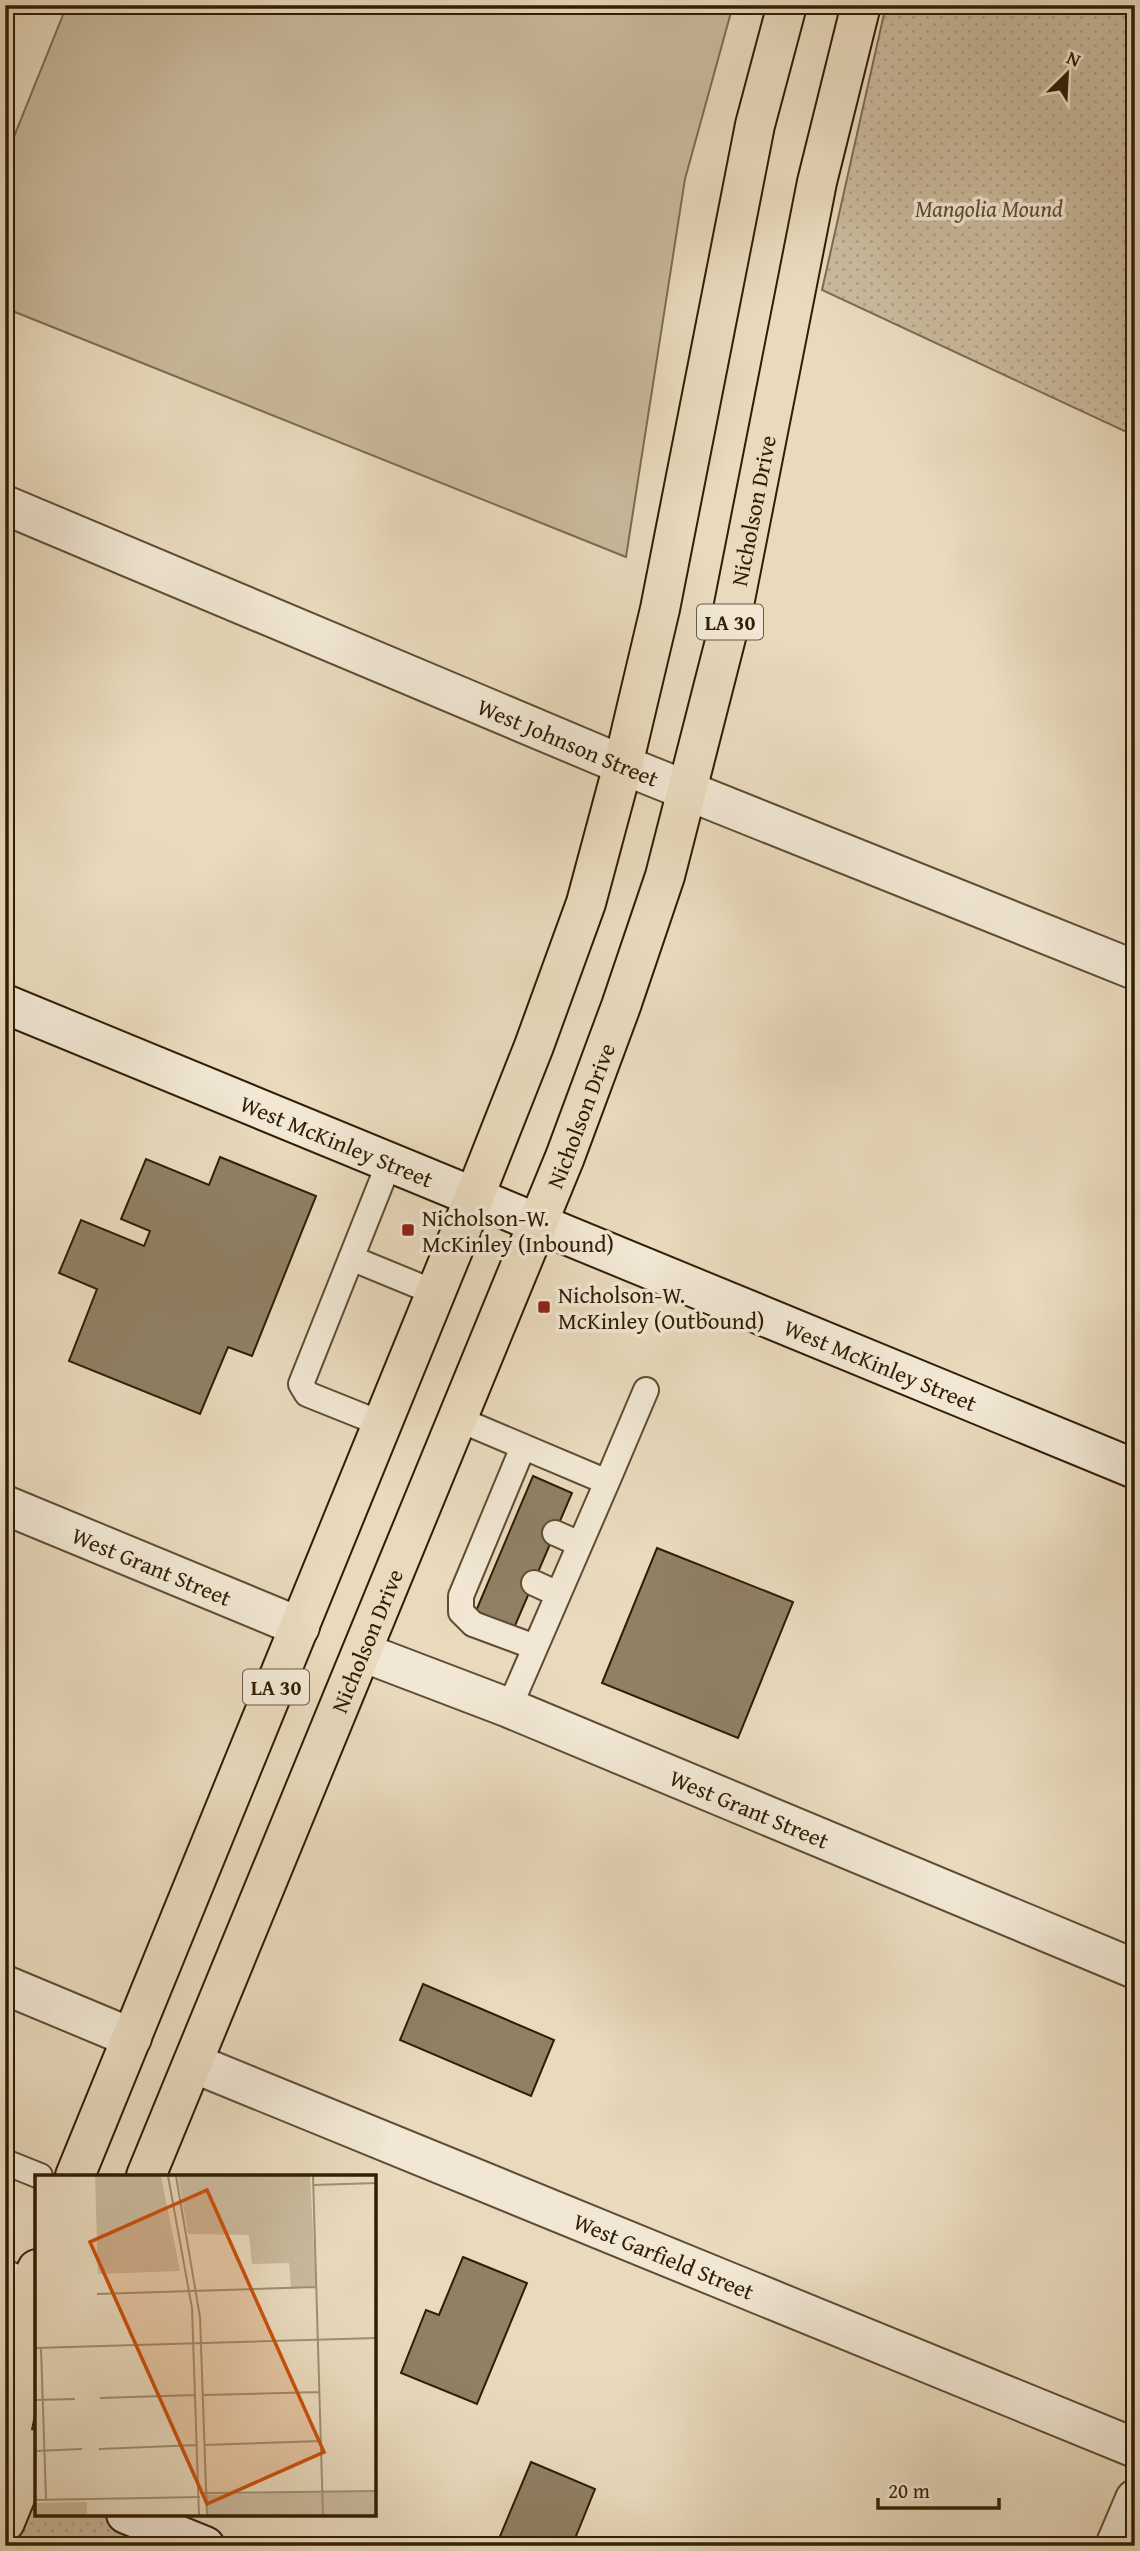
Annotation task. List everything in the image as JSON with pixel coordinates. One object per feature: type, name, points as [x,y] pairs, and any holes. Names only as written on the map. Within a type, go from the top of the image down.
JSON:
[{"type":"main road","name":"LA 30","points":[[81,2167],[436,1293],[534,1046],[586,903],[623,765],[672,553],[755,125],[787,5]]},
{"type":"main road","name":"Nicholson Drive","points":[[146,2175],[538,1223],[621,1006],[665,876],[733,610],[817,182],[861,5]]},
{"type":"main road","points":[[5,2347],[24,2275]]},
{"type":"main road","points":[[5,2522],[33,2465],[11,2433],[26,2357],[35,2332]]},
{"type":"street","name":"West Johnson Street","points":[[5,505],[685,791],[1135,970]]},
{"type":"street","name":"West McKinley Street","points":[[5,1004],[1135,1469]]},
{"type":"street","name":"West Grant Street","points":[[5,1505],[300,1627]]},
{"type":"street","name":"West Grant Street","points":[[362,1652],[509,1708],[1135,1969]]},
{"type":"street","points":[[5,1985],[132,2038]]},
{"type":"street","name":"West Garfield Street","points":[[193,2063],[1135,2448]]},
{"type":"street","points":[[1115,2546],[1135,2499]]},
{"type":"street","points":[[131,2516],[205,2546]]},
{"type":"lane","points":[[382,1424],[307,1394],[301,1384],[389,1163]]},
{"type":"lane","points":[[351,1258],[436,1293]]},
{"type":"lane","points":[[509,1708],[646,1390]]},
{"type":"lane","points":[[458,1419],[607,1482]]},
{"type":"lane","points":[[523,1447],[507,1512],[486,1562],[461,1596],[461,1612],[473,1624],[535,1647]]},
{"type":"lane","points":[[555,1533],[580,1544]]},
{"type":"lane","points":[[534,1583],[558,1594]]},
{"type":"lane","points":[[5,2162],[38,2175]]},
{"type":"green space","points":[[67,5],[733,5],[685,179],[626,557],[5,308],[5,159]]},
{"type":"green space","name":"Mangolia Mound","points":[[886,5],[1135,5],[1135,436],[822,290]]},
{"type":"green space","points":[[35,2482],[35,2516],[128,2516],[200,2546],[5,2546],[5,2521]]},
{"type":"building","points":[[220,1157],[316,1196],[252,1356],[228,1347],[200,1414],[69,1361],[97,1289],[59,1273],[81,1220],[144,1246],[150,1231],[121,1219],[146,1159],[209,1185]]},
{"type":"building","points":[[533,1476],[572,1493],[514,1628],[476,1611]]},
{"type":"building","points":[[657,1548],[793,1602],[738,1738],[602,1683]]},
{"type":"building","points":[[423,1984],[554,2040],[531,2096],[400,2040]]},
{"type":"building","points":[[463,2257],[527,2283],[477,2404],[401,2373],[426,2310],[439,2315]]},
{"type":"building","points":[[531,2462],[595,2489],[572,2546],[496,2546]]},
{"type":"place","name":"Nicholson-W. McKinley (Inbound)","points":[[408,1230]]},
{"type":"place","name":"Nicholson-W. McKinley (Outbound)","points":[[544,1307]]}]
